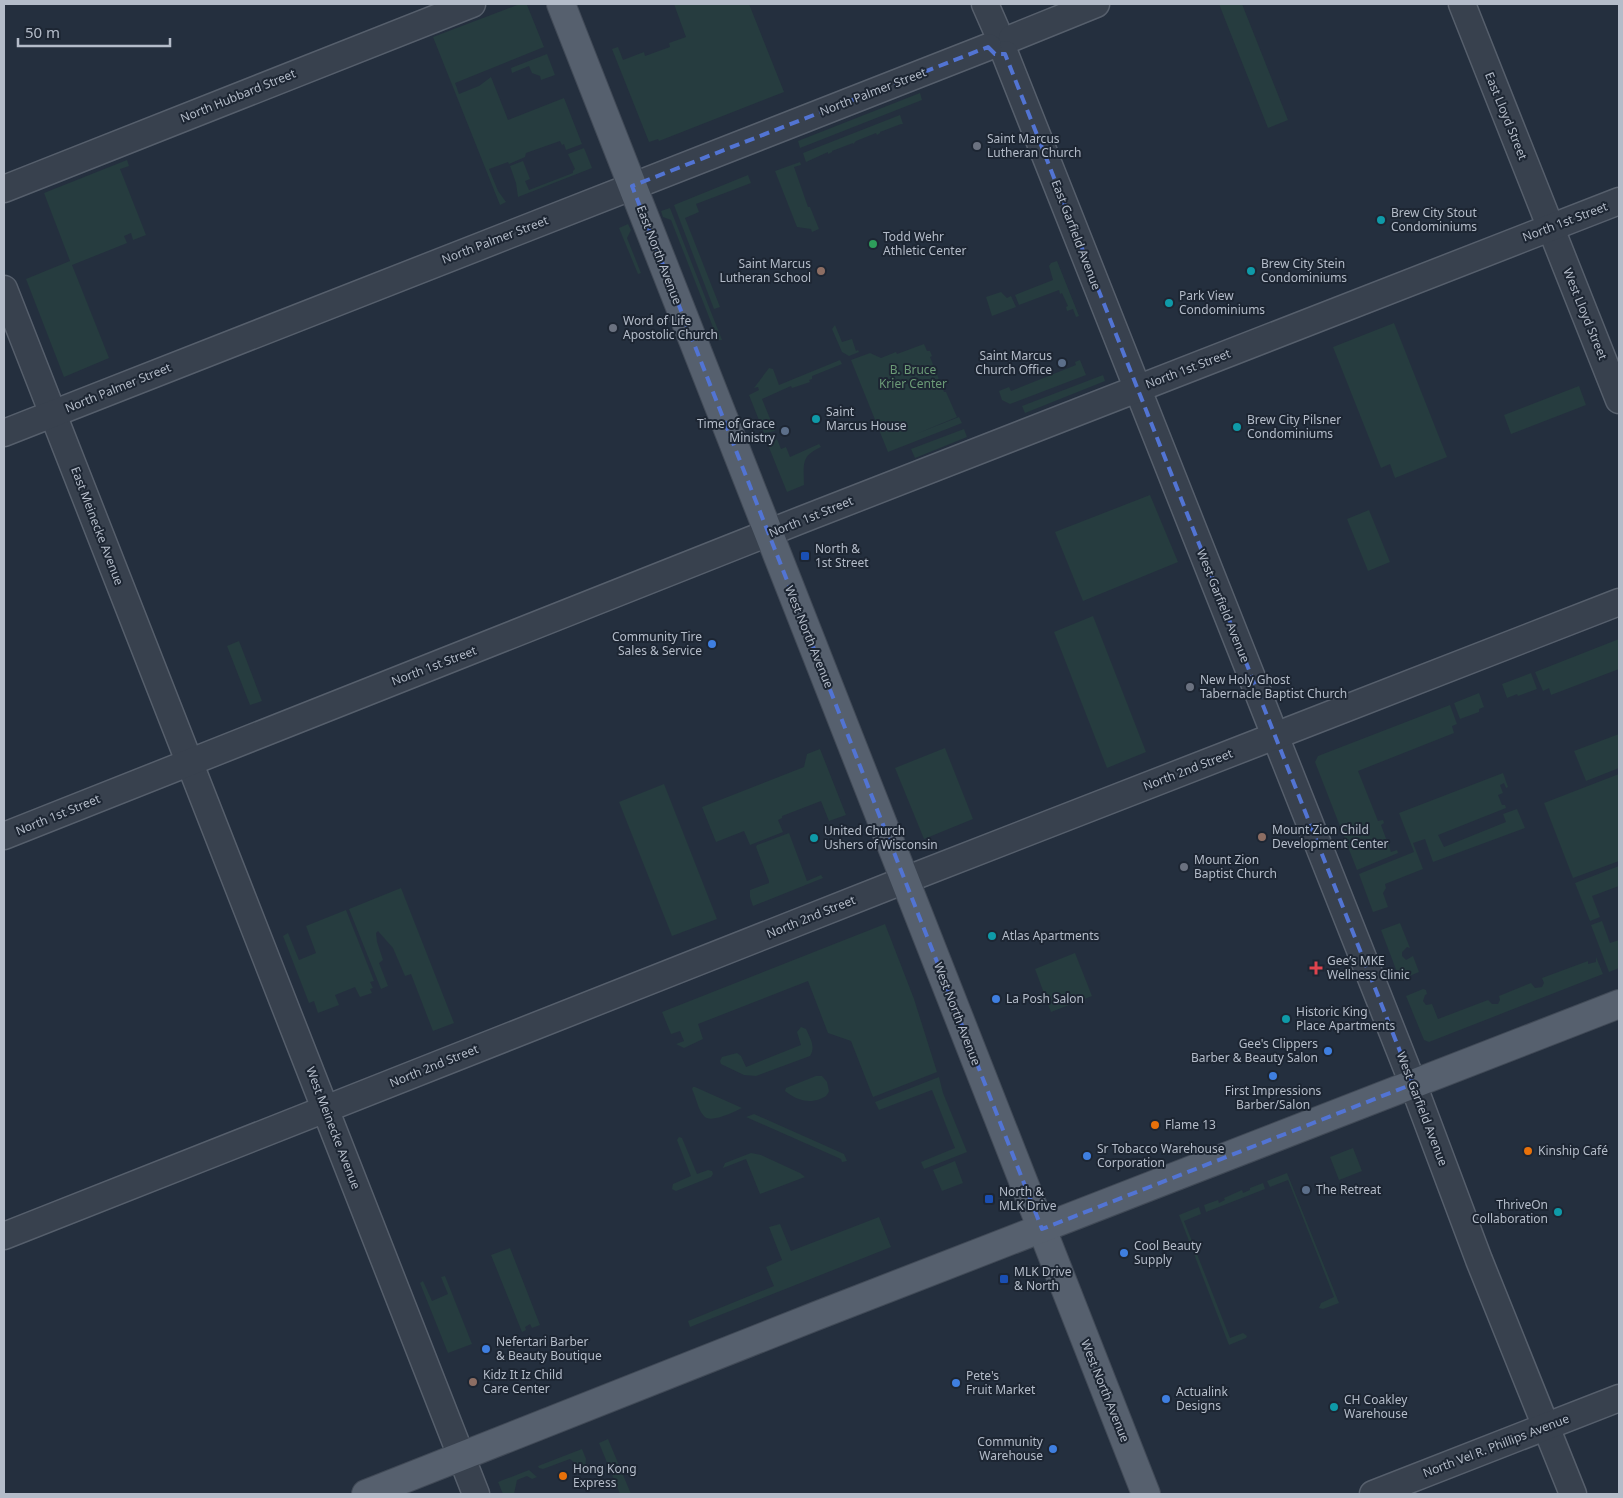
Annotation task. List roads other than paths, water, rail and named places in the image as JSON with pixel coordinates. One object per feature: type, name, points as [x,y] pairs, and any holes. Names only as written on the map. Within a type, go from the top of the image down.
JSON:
[{"type":"main road","name":"East North Avenue","points":[[561,4],[768,534]]},
{"type":"main road","name":"West North Avenue","points":[[768,534],[1146,1494]]},
{"type":"main road","points":[[366,1494],[816,1316],[1619,1004]]},
{"type":"street","name":"North Hubbard Street","points":[[4,188],[472,4]]},
{"type":"street","name":"East Garfield Avenue","points":[[986,4],[1137,389]]},
{"type":"street","name":"North Palmer Street","points":[[4,433],[1096,4]]},
{"type":"street","name":"East Lloyd Street","points":[[1462,4],[1550,228]]},
{"type":"street","name":"North 1st Street","points":[[4,836],[1619,201]]},
{"type":"street","name":"West Lloyd Street","points":[[1550,228],[1619,400]]},
{"type":"street","name":"East Meinecke Avenue","points":[[4,289],[189,762]]},
{"type":"street","name":"West Garfield Avenue","points":[[1137,389],[1276,737],[1479,1260],[1573,1494]]},
{"type":"street","name":"North 2nd Street","points":[[4,1236],[905,880],[1619,602]]},
{"type":"street","name":"West Meinecke Avenue","points":[[189,762],[476,1494]]},
{"type":"street","name":"North Vel R. Phillips Avenue","points":[[1373,1494],[1619,1398]]},
{"type":"place","name":"Saint Marcus Lutheran Church","points":[[977,146]]},
{"type":"place","name":"Brew City Stout Condominiums","points":[[1381,220]]},
{"type":"place","name":"Todd Wehr Athletic Center","points":[[873,244]]},
{"type":"place","name":"Saint Marcus Lutheran School","points":[[821,271]]},
{"type":"place","name":"Brew City Stein Condominiums","points":[[1251,271]]},
{"type":"place","name":"Park View Condominiums","points":[[1169,303]]},
{"type":"place","name":"Word of Life Apostolic Church","points":[[613,328]]},
{"type":"place","name":"Saint Marcus Church Office","points":[[1062,363]]},
{"type":"place","name":"Saint Marcus House","points":[[816,419]]},
{"type":"place","name":"Brew City Pilsner Condominiums","points":[[1237,427]]},
{"type":"place","name":"Time of Grace Ministry","points":[[785,431]]},
{"type":"place","name":"North & 1st Street","points":[[805,556]]},
{"type":"place","name":"Community Tire Sales & Service","points":[[712,644]]},
{"type":"place","name":"New Holy Ghost Tabernacle Baptist Church","points":[[1190,687]]},
{"type":"place","name":"Mount Zion Child Development Center","points":[[1262,837]]},
{"type":"place","name":"United Church Ushers of Wisconsin","points":[[814,838]]},
{"type":"place","name":"Mount Zion Baptist Church","points":[[1184,867]]},
{"type":"place","name":"Atlas Apartments","points":[[992,936]]},
{"type":"place","name":"Gee’s MKE Wellness Clinic","points":[[1316,968]]},
{"type":"place","name":"La Posh Salon","points":[[996,999]]},
{"type":"place","name":"Historic King Place Apartments","points":[[1286,1019]]},
{"type":"place","name":"Gee's Clippers Barber & Beauty Salon","points":[[1328,1051]]},
{"type":"place","name":"First Impressions Barber/Salon","points":[[1273,1076]]},
{"type":"place","name":"Flame 13","points":[[1155,1125]]},
{"type":"place","name":"Kinship Café","points":[[1528,1151]]},
{"type":"place","name":"Sr Tobacco Warehouse Corporation","points":[[1087,1156]]},
{"type":"place","name":"The Retreat","points":[[1306,1190]]},
{"type":"place","name":"North & MLK Drive","points":[[989,1199]]},
{"type":"place","name":"ThriveOn Collaboration","points":[[1558,1212]]},
{"type":"place","name":"Cool Beauty Supply","points":[[1124,1253]]},
{"type":"place","name":"MLK Drive & North","points":[[1004,1279]]},
{"type":"place","name":"Nefertari Barber & Beauty Boutique","points":[[486,1349]]},
{"type":"place","name":"Kidz It Iz Child Care Center","points":[[473,1382]]},
{"type":"place","name":"Pete's Fruit Market","points":[[956,1383]]},
{"type":"place","name":"Actualink Designs","points":[[1166,1399]]},
{"type":"place","name":"CH Coakley Warehouse","points":[[1334,1407]]},
{"type":"place","name":"Community Warehouse","points":[[1053,1449]]},
{"type":"place","name":"Hong Kong Express","points":[[563,1476]]},
{"type":"park label","name":"B. Bruce Krier Center","points":[[913,377]]}]
